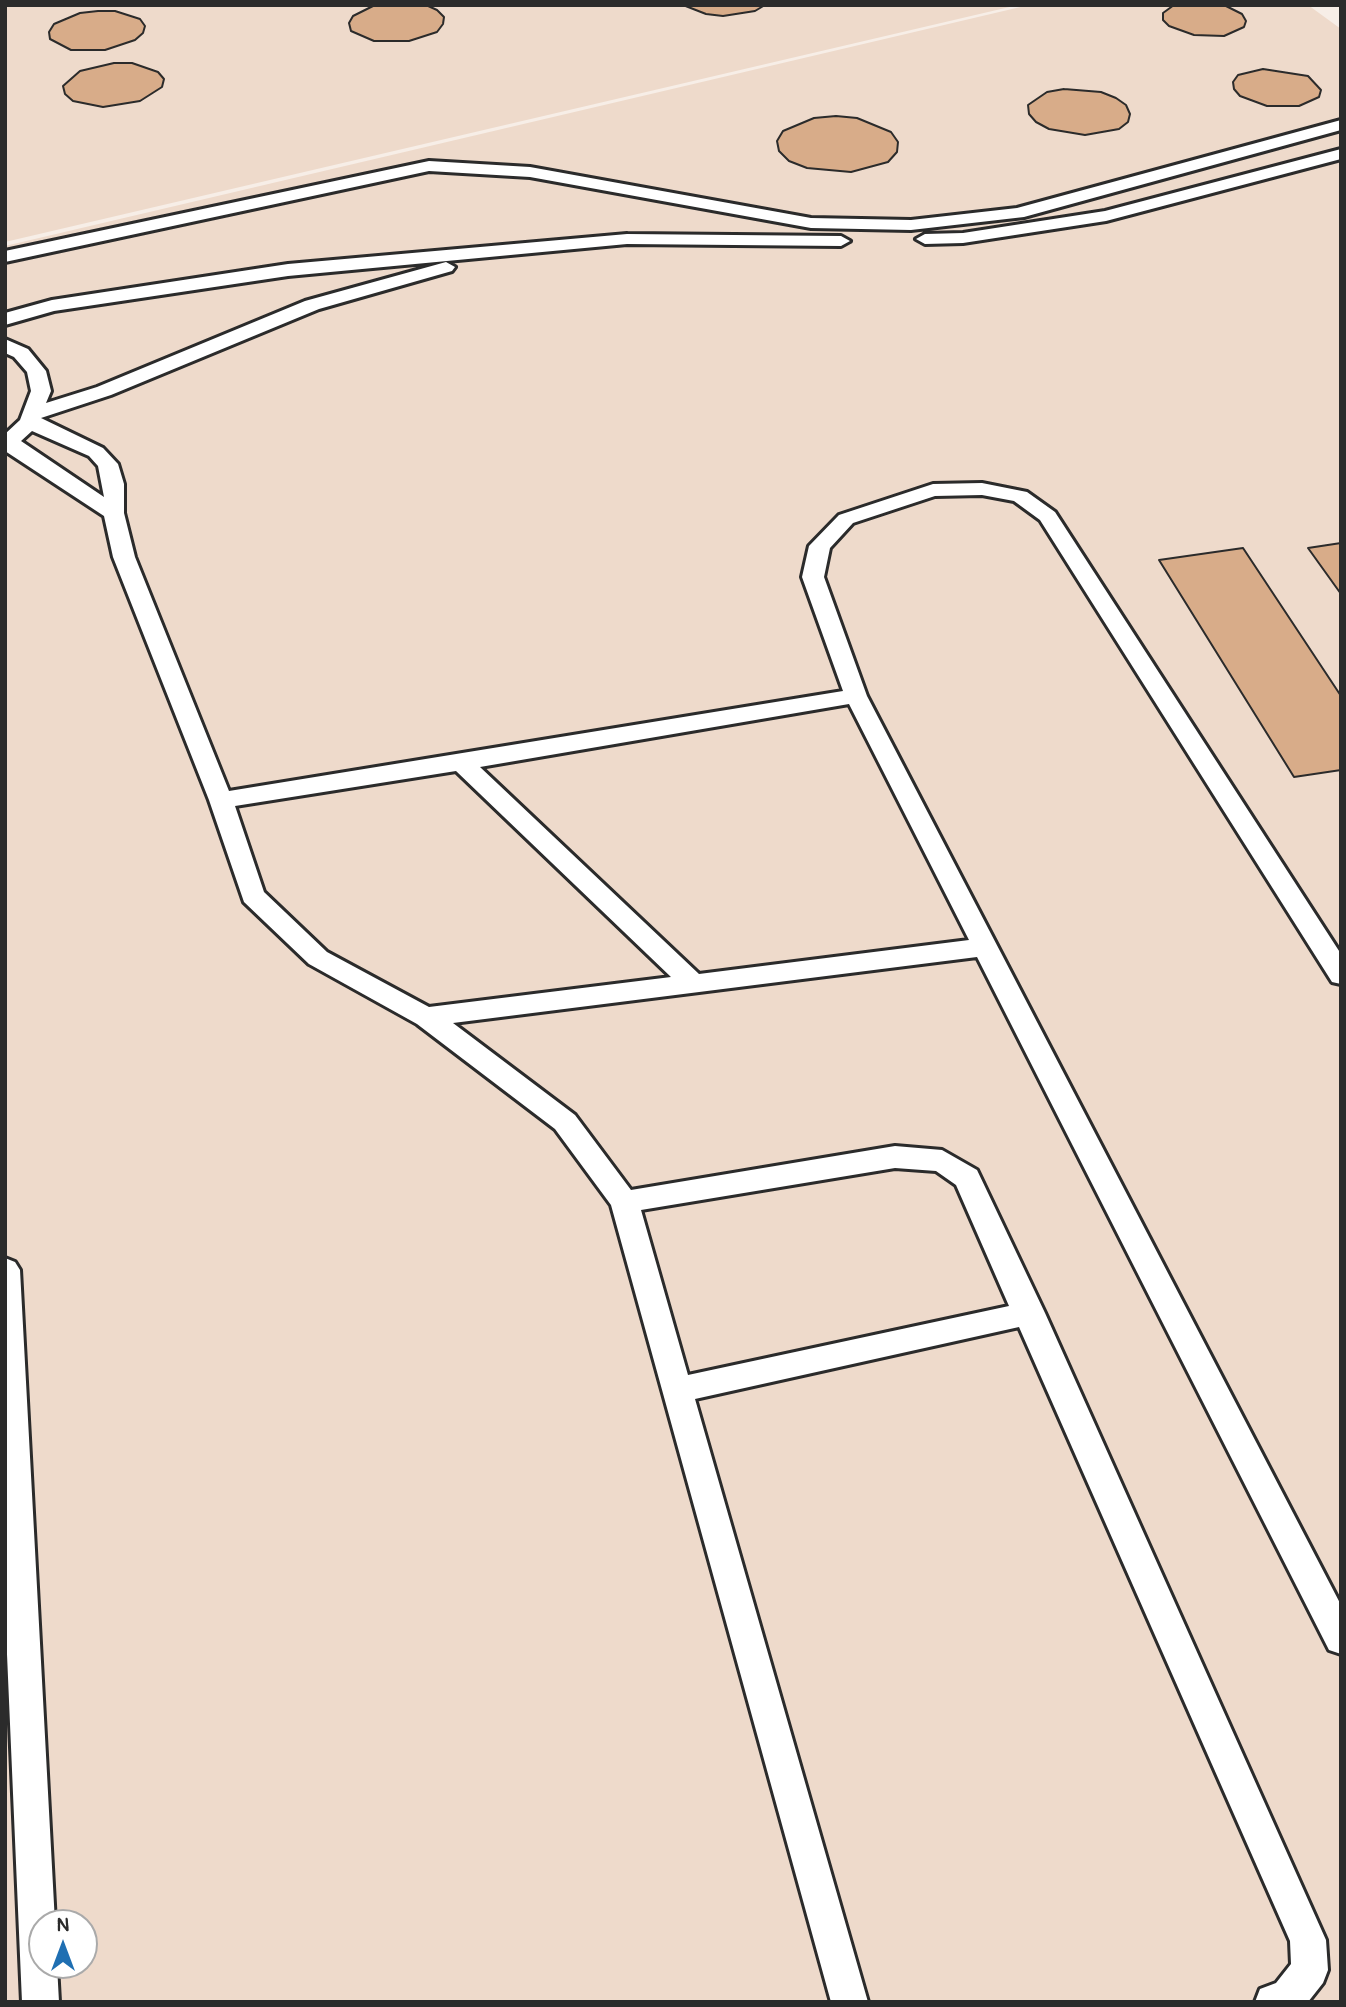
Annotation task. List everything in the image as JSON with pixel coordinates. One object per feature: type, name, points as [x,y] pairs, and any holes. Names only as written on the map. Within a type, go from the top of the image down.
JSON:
[{"type":"lane","points":[[5,257],[429,166],[530,172],[811,223],[911,225],[1018,213],[1341,125]]},
{"type":"lane","points":[[5,319],[52,306],[288,270],[508,249],[627,239],[877,241],[963,238],[1106,216],[1341,154]]},
{"type":"lane","points":[[32,417],[104,391],[312,305],[508,249]]},
{"type":"lane","points":[[5,345],[21,353],[36,370],[41,391],[32,417],[7,444],[114,513]]},
{"type":"lane","points":[[32,417],[96,452],[108,464],[114,484],[114,513],[124,557],[221,800],[253,896],[318,958],[426,1017],[565,1122],[624,1202],[664,1341],[675,1391],[850,2002]]},
{"type":"lane","points":[[1341,975],[1048,516],[1020,496],[982,489],[933,490],[846,519],[820,546],[813,577],[856,696],[1341,1639]]},
{"type":"lane","points":[[221,800],[461,763],[856,696]]},
{"type":"lane","points":[[461,763],[694,984]]},
{"type":"lane","points":[[426,1017],[985,947]]},
{"type":"lane","points":[[624,1202],[895,1157],[942,1161],[968,1178],[1308,1940],[1310,1970],[1287,1998],[1273,2002]]},
{"type":"lane","points":[[5,1270],[13,1596],[41,2002]]},
{"type":"lane","points":[[675,1391],[1030,1313]]},
{"type":"shaded area","points":[[5,5],[1018,5],[5,242]]},
{"type":"shaded area","points":[[1029,5],[1308,5],[1341,29],[1341,2002],[5,2002],[5,246]]},
{"type":"building","points":[[375,5],[426,5],[444,17],[443,24],[437,32],[409,41],[374,41],[351,31],[349,23],[353,16]]},
{"type":"building","points":[[683,5],[765,5],[755,11],[723,16],[706,14]]},
{"type":"building","points":[[1174,5],[1224,5],[1242,14],[1246,21],[1244,27],[1224,36],[1194,35],[1169,26],[1163,20],[1163,13]]},
{"type":"building","points":[[115,11],[140,19],[145,26],[143,33],[135,40],[105,50],[71,50],[50,39],[49,32],[54,24],[80,13]]},
{"type":"building","points":[[114,63],[132,63],[158,72],[164,79],[162,87],[140,101],[103,107],[73,101],[65,94],[63,86],[80,71]]},
{"type":"building","points":[[1263,69],[1308,76],[1321,90],[1319,97],[1299,106],[1267,106],[1240,96],[1234,89],[1233,82],[1238,75]]},
{"type":"building","points":[[1064,89],[1101,92],[1116,98],[1126,105],[1130,114],[1128,122],[1119,129],[1085,135],[1049,129],[1036,122],[1029,114],[1028,105],[1047,92]]},
{"type":"building","points":[[814,118],[857,118],[891,132],[898,142],[897,152],[888,162],[851,172],[807,168],[789,161],[779,151],[777,141],[783,131]]},
{"type":"building","points":[[1341,543],[1341,594],[1308,548]]},
{"type":"building","points":[[1243,548],[1341,696],[1341,770],[1294,777],[1159,560]]}]
